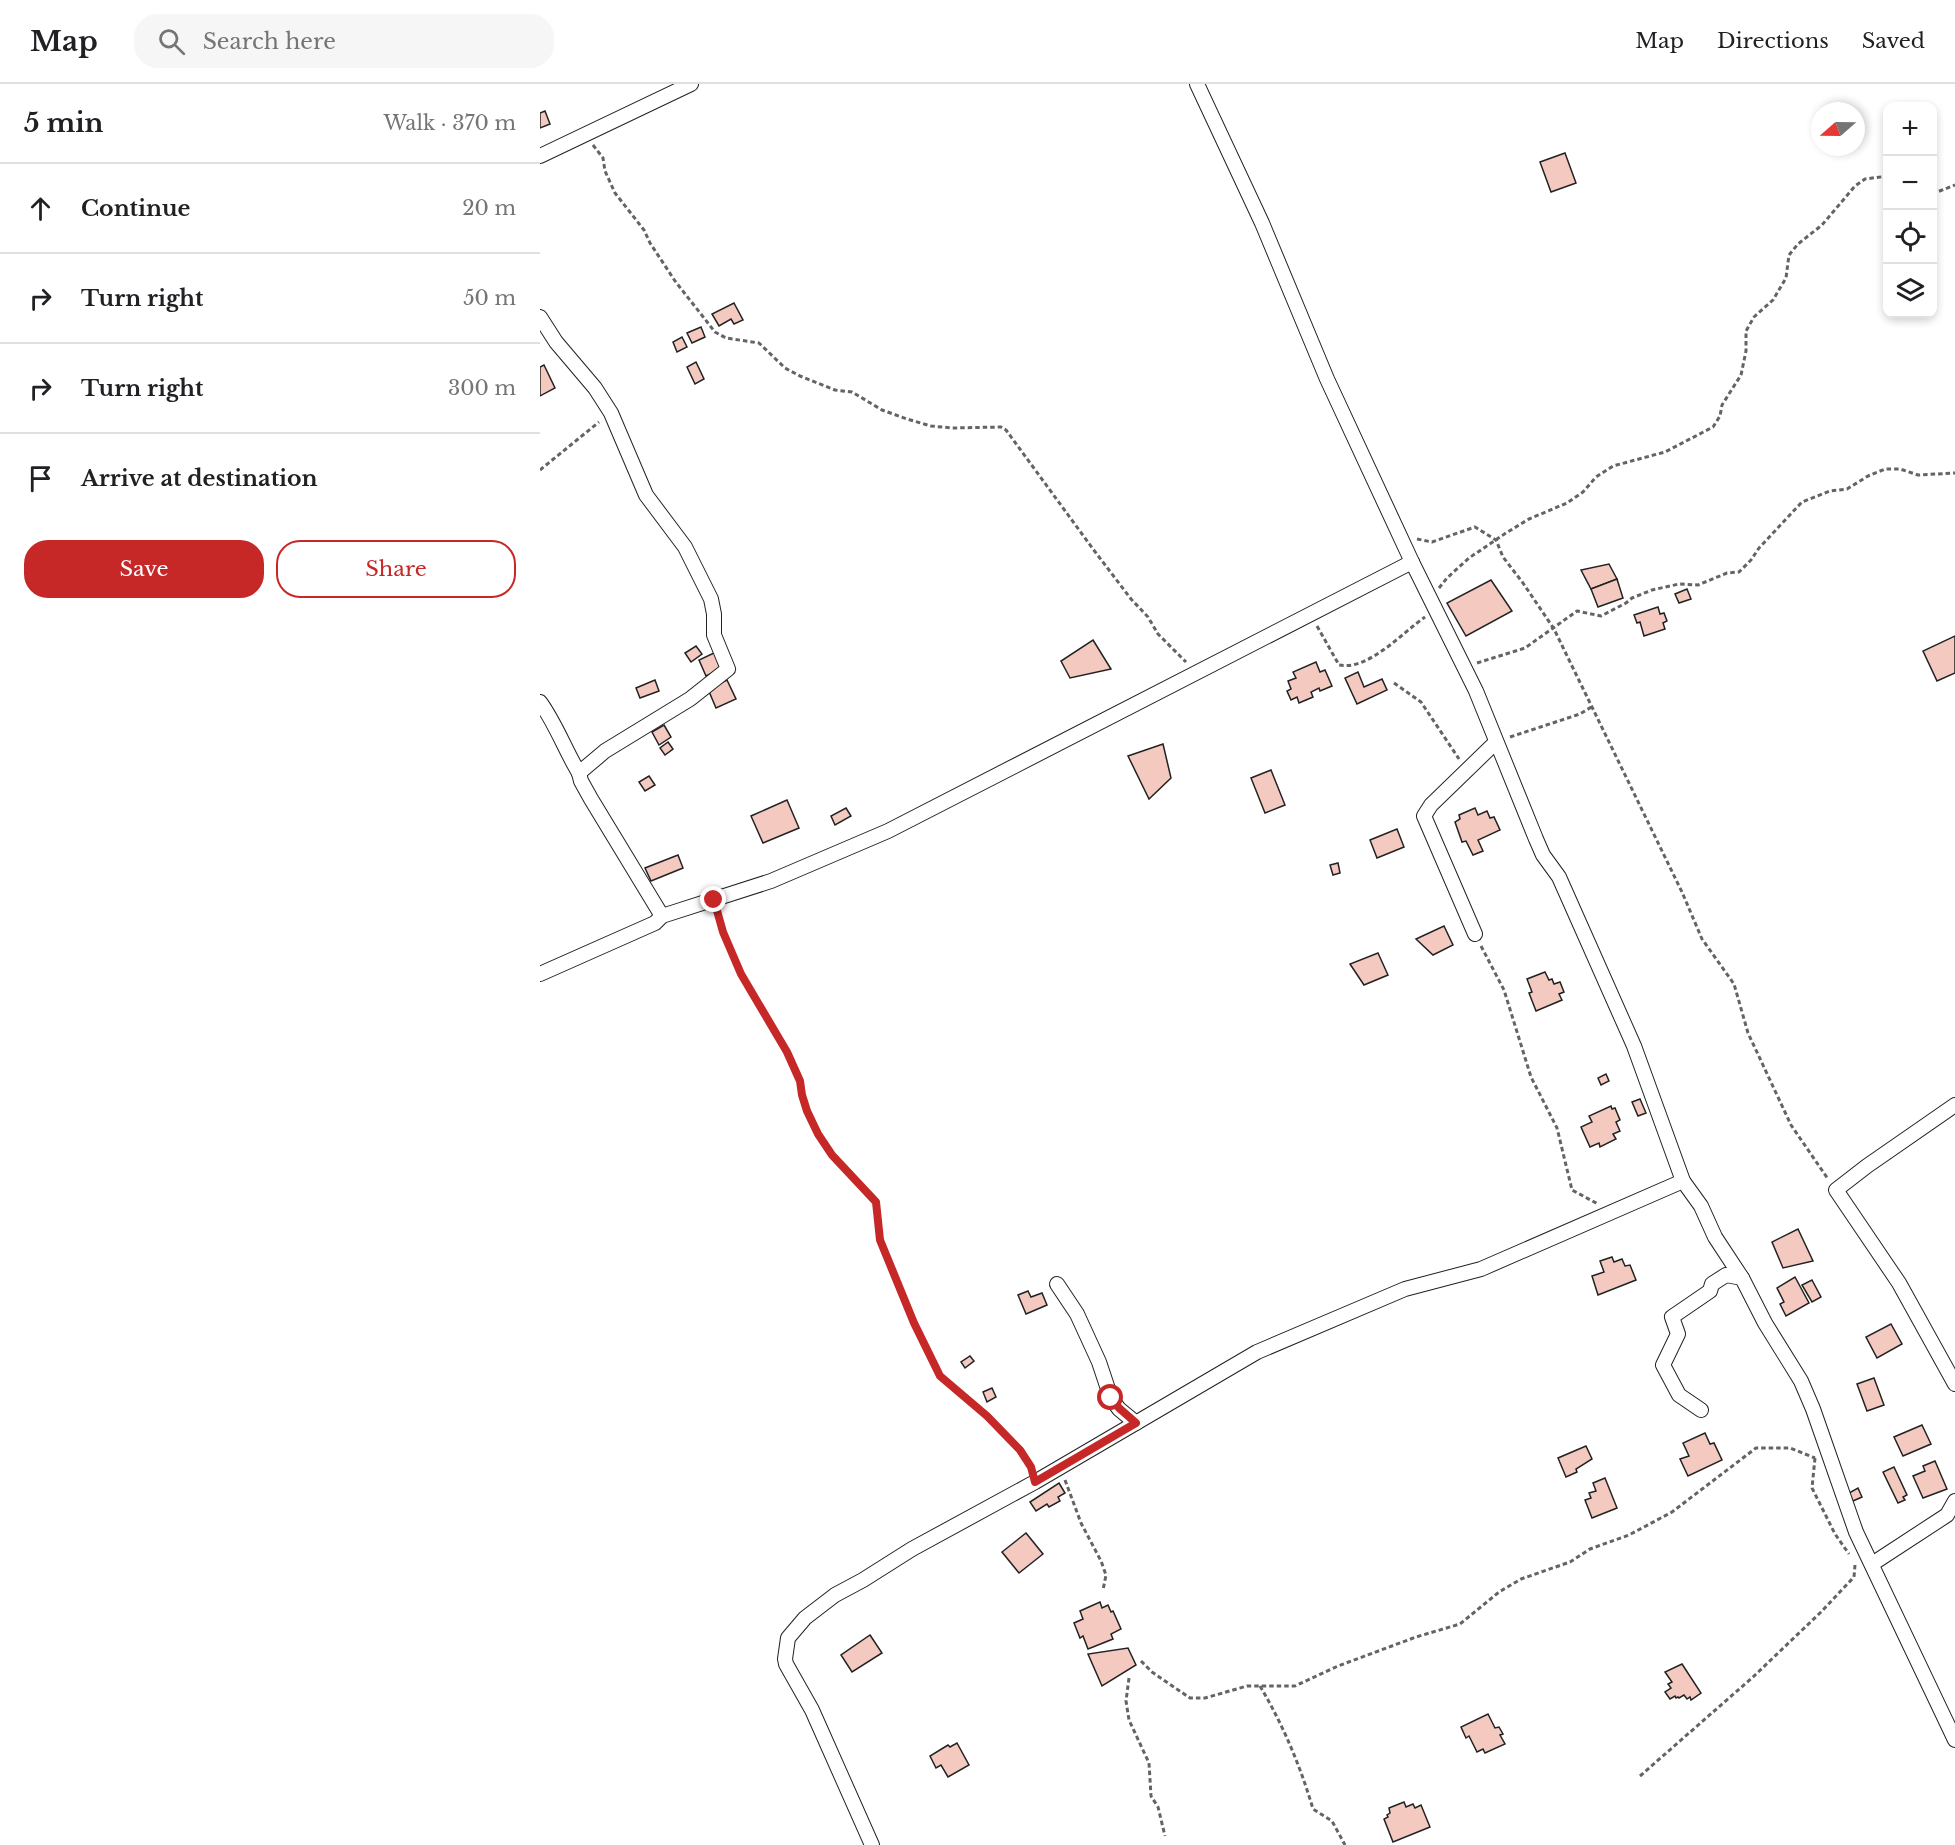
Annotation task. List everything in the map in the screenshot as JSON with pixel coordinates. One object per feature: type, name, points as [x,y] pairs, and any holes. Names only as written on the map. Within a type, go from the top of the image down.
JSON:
[{"type":"street","points":[[540,156],[691,84]]},
{"type":"street","points":[[1197,84],[1262,223],[1327,379],[1412,562],[1465,669],[1536,839],[1559,877],[1634,1046],[1683,1181],[1701,1206],[1715,1237],[1742,1278],[1765,1323],[1801,1381],[1856,1532],[1955,1740]]},
{"type":"street","points":[[540,317],[556,342],[595,388],[611,413],[646,495],[685,547],[711,598],[714,635],[728,669],[690,699],[606,751],[579,773]]},
{"type":"street","points":[[540,974],[656,923],[662,916],[771,881],[888,831],[1412,562]]},
{"type":"street","points":[[540,702],[549,713],[591,799],[662,916]]},
{"type":"street","points":[[1475,934],[1425,816],[1431,805],[1497,742]]},
{"type":"street","points":[[1955,1105],[1836,1190],[1899,1283],[1955,1384]]},
{"type":"street","points":[[872,1845],[812,1710],[784,1659],[788,1638],[805,1618],[835,1595],[912,1549],[1035,1482],[1257,1352],[1405,1289],[1481,1269],[1683,1181]]},
{"type":"street","points":[[1701,1410],[1679,1395],[1663,1365],[1678,1334],[1672,1317],[1710,1292],[1712,1284],[1726,1275],[1742,1278]]},
{"type":"street","points":[[1057,1284],[1077,1314],[1099,1362],[1111,1398],[1136,1423]]},
{"type":"street","points":[[1872,1564],[1947,1515],[1955,1500]]},
{"type":"path","points":[[584,135],[603,158],[605,171],[618,199],[644,230],[675,281],[716,332],[726,338],[759,344],[785,368],[800,376],[835,390],[852,392],[882,410],[907,419],[941,427],[1001,427],[1006,430],[1093,549],[1131,599],[1148,617],[1158,634],[1197,672]]},
{"type":"path","points":[[1310,614],[1339,665],[1347,667],[1364,662],[1380,652],[1433,604],[1447,578],[1469,558],[1529,519],[1583,492],[1596,477],[1613,466],[1665,452],[1713,427],[1720,416],[1722,405],[1741,375],[1746,351],[1746,331],[1754,317],[1773,300],[1786,278],[1789,255],[1798,244],[1822,225],[1855,186],[1865,179],[1883,177]]},
{"type":"path","points":[[1937,192],[1955,184]]},
{"type":"path","points":[[540,470],[611,413]]},
{"type":"path","points":[[1465,669],[1485,659],[1525,648],[1577,611],[1601,616],[1632,598],[1652,590],[1679,584],[1698,585],[1727,573],[1739,572],[1802,502],[1830,491],[1847,489],[1885,469],[1900,469],[1918,475],[1955,473]]},
{"type":"path","points":[[1401,536],[1432,542],[1475,526],[1496,540],[1503,557],[1554,629],[1682,892],[1702,939],[1734,984],[1748,1033],[1791,1125],[1836,1190]]},
{"type":"path","points":[[1394,683],[1421,702],[1466,771]]},
{"type":"path","points":[[1497,742],[1580,714],[1593,706]]},
{"type":"path","points":[[714,900],[723,932],[741,974],[791,1060],[800,1081],[807,1111],[818,1134],[832,1155],[876,1202],[880,1240],[914,1323],[940,1376],[987,1416],[1020,1450],[1031,1467],[1035,1482]]},
{"type":"path","points":[[1475,934],[1504,990],[1531,1077],[1557,1128],[1572,1190],[1612,1212]]},
{"type":"path","points":[[1141,1661],[1152,1672],[1190,1698],[1205,1698],[1247,1686],[1295,1686],[1338,1666],[1416,1637],[1460,1624],[1498,1592],[1521,1579],[1570,1562],[1590,1550],[1629,1535],[1671,1512],[1756,1448],[1790,1448],[1815,1458],[1834,1470]]},
{"type":"path","points":[[1641,1776],[1753,1677],[1854,1577],[1855,1566],[1850,1554],[1835,1534],[1812,1488],[1815,1458]]},
{"type":"path","points":[[1061,1467],[1081,1523],[1106,1575],[1103,1590]]},
{"type":"path","points":[[1129,1678],[1126,1701],[1129,1720],[1149,1763],[1151,1796],[1158,1807],[1165,1836]]},
{"type":"path","points":[[1260,1686],[1279,1718],[1302,1774],[1313,1809],[1332,1821],[1345,1845]]},
{"type":"building","points":[[545,111],[550,124],[540,128],[540,113]]},
{"type":"building","points":[[1565,153],[1576,183],[1551,192],[1540,162]]},
{"type":"building","points":[[734,303],[743,320],[734,324],[731,319],[719,326],[712,314]]},
{"type":"building","points":[[701,327],[705,337],[692,343],[687,333]]},
{"type":"building","points":[[682,337],[687,347],[677,352],[673,342]]},
{"type":"building","points":[[696,362],[704,379],[695,384],[687,367]]},
{"type":"building","points":[[544,365],[555,388],[540,396],[540,367]]},
{"type":"building","points":[[1609,564],[1617,579],[1591,589],[1581,570]]},
{"type":"building","points":[[1617,579],[1623,598],[1598,607],[1591,589]]},
{"type":"building","points":[[1491,580],[1512,611],[1466,636],[1447,603]]},
{"type":"building","points":[[1687,589],[1691,599],[1679,603],[1675,594]]},
{"type":"building","points":[[1658,607],[1660,614],[1664,613],[1667,621],[1663,623],[1665,629],[1644,636],[1640,622],[1637,623],[1634,615]]},
{"type":"building","points":[[1955,636],[1955,673],[1937,681],[1923,651]]},
{"type":"building","points":[[1093,640],[1111,669],[1070,678],[1061,661]]},
{"type":"building","points":[[696,646],[702,654],[691,662],[685,653]]},
{"type":"building","points":[[716,652],[723,668],[706,676],[699,660]]},
{"type":"building","points":[[1316,662],[1320,672],[1325,670],[1332,686],[1311,692],[1313,697],[1299,703],[1297,697],[1291,700],[1287,691],[1291,689],[1288,681],[1296,678],[1293,672]]},
{"type":"building","points":[[1358,672],[1364,687],[1382,679],[1387,690],[1357,704],[1345,678]]},
{"type":"building","points":[[655,680],[659,691],[640,698],[636,688]]},
{"type":"building","points":[[727,680],[736,699],[716,708],[708,689]]},
{"type":"building","points":[[664,725],[671,737],[659,745],[652,732]]},
{"type":"building","points":[[668,742],[673,749],[665,755],[660,748]]},
{"type":"building","points":[[1163,744],[1171,778],[1149,799],[1128,756]]},
{"type":"building","points":[[1271,770],[1285,805],[1265,813],[1251,778]]},
{"type":"building","points":[[649,776],[655,785],[645,791],[639,782]]},
{"type":"building","points":[[787,800],[799,828],[763,843],[751,816]]},
{"type":"building","points":[[846,808],[851,816],[835,825],[831,816]]},
{"type":"building","points":[[1475,808],[1478,815],[1487,811],[1490,818],[1494,817],[1500,830],[1478,840],[1483,851],[1473,855],[1466,841],[1462,842],[1455,822],[1460,819],[1459,815]]},
{"type":"building","points":[[1397,829],[1404,847],[1377,858],[1370,840]]},
{"type":"building","points":[[678,855],[683,868],[651,881],[645,868]]},
{"type":"building","points":[[1338,863],[1340,873],[1333,875],[1330,865]]},
{"type":"building","points":[[1444,926],[1453,945],[1433,955],[1416,939]]},
{"type":"building","points":[[1378,953],[1388,975],[1364,985],[1350,964]]},
{"type":"building","points":[[1545,972],[1554,984],[1560,982],[1564,992],[1559,994],[1562,1000],[1536,1011],[1529,993],[1532,992],[1527,979]]},
{"type":"building","points":[[1606,1074],[1609,1081],[1601,1085],[1598,1078]]},
{"type":"building","points":[[1640,1099],[1646,1113],[1638,1116],[1632,1102]]},
{"type":"building","points":[[1611,1106],[1612,1109],[1615,1108],[1620,1120],[1616,1122],[1620,1131],[1613,1134],[1616,1139],[1600,1147],[1599,1143],[1590,1147],[1581,1127],[1592,1122],[1589,1116]]},
{"type":"building","points":[[1798,1229],[1813,1261],[1783,1268],[1772,1242]]},
{"type":"building","points":[[1612,1257],[1614,1262],[1622,1259],[1625,1266],[1630,1265],[1636,1280],[1598,1295],[1592,1276],[1604,1272],[1600,1261]]},
{"type":"building","points":[[1795,1277],[1809,1303],[1786,1316],[1780,1304],[1784,1302],[1777,1288]]},
{"type":"building","points":[[1812,1280],[1821,1297],[1812,1302],[1802,1285]]},
{"type":"building","points":[[1028,1291],[1031,1297],[1042,1293],[1047,1305],[1026,1314],[1018,1295]]},
{"type":"building","points":[[1891,1324],[1902,1344],[1877,1358],[1866,1337]]},
{"type":"building","points":[[970,1356],[974,1361],[965,1368],[961,1362]]},
{"type":"building","points":[[1874,1378],[1884,1405],[1867,1411],[1857,1384]]},
{"type":"building","points":[[992,1388],[996,1397],[987,1402],[983,1392]]},
{"type":"building","points":[[1922,1425],[1931,1444],[1903,1456],[1894,1437]]},
{"type":"building","points":[[1705,1433],[1710,1444],[1714,1443],[1722,1460],[1688,1476],[1680,1459],[1689,1456],[1683,1443]]},
{"type":"building","points":[[1586,1446],[1592,1459],[1576,1469],[1577,1472],[1566,1477],[1558,1458]]},
{"type":"building","points":[[1935,1461],[1947,1489],[1923,1498],[1913,1476],[1925,1471],[1923,1466]]},
{"type":"building","points":[[1894,1467],[1907,1495],[1903,1497],[1905,1500],[1898,1503],[1883,1472]]},
{"type":"building","points":[[1605,1478],[1617,1508],[1592,1518],[1585,1500],[1591,1498],[1589,1493],[1596,1491],[1593,1483]]},
{"type":"building","points":[[1059,1483],[1065,1493],[1058,1497],[1060,1501],[1049,1507],[1047,1504],[1036,1511],[1030,1502]]},
{"type":"building","points":[[1858,1488],[1862,1497],[1853,1501],[1849,1493]]},
{"type":"building","points":[[1026,1533],[1043,1554],[1019,1573],[1002,1552]]},
{"type":"building","points":[[1100,1602],[1102,1608],[1108,1605],[1111,1612],[1113,1611],[1121,1629],[1111,1634],[1113,1639],[1088,1649],[1083,1636],[1080,1638],[1074,1623],[1083,1619],[1080,1611]]},
{"type":"building","points":[[870,1635],[882,1653],[852,1672],[841,1655]]},
{"type":"building","points":[[1128,1648],[1136,1665],[1102,1686],[1088,1654]]},
{"type":"building","points":[[1682,1664],[1701,1693],[1691,1700],[1690,1697],[1687,1699],[1684,1695],[1670,1699],[1665,1692],[1671,1688],[1668,1684],[1672,1682],[1665,1672]]},
{"type":"building","points":[[1488,1714],[1495,1728],[1499,1727],[1503,1734],[1500,1735],[1505,1744],[1485,1753],[1483,1749],[1477,1752],[1469,1736],[1466,1738],[1461,1727]]},
{"type":"building","points":[[957,1743],[969,1765],[948,1777],[941,1765],[936,1768],[930,1756],[948,1745],[950,1747]]},
{"type":"building","points":[[1404,1802],[1406,1807],[1413,1804],[1415,1808],[1421,1805],[1430,1827],[1393,1842],[1384,1819],[1390,1813],[1389,1808]]},
{"type":"route","points":[[714,900],[723,932],[741,974],[787,1052],[800,1081],[807,1111],[818,1134],[832,1155],[876,1202],[880,1240],[914,1323],[940,1376],[987,1416],[1020,1450],[1031,1467],[1035,1482],[1136,1423],[1111,1398]]}]
